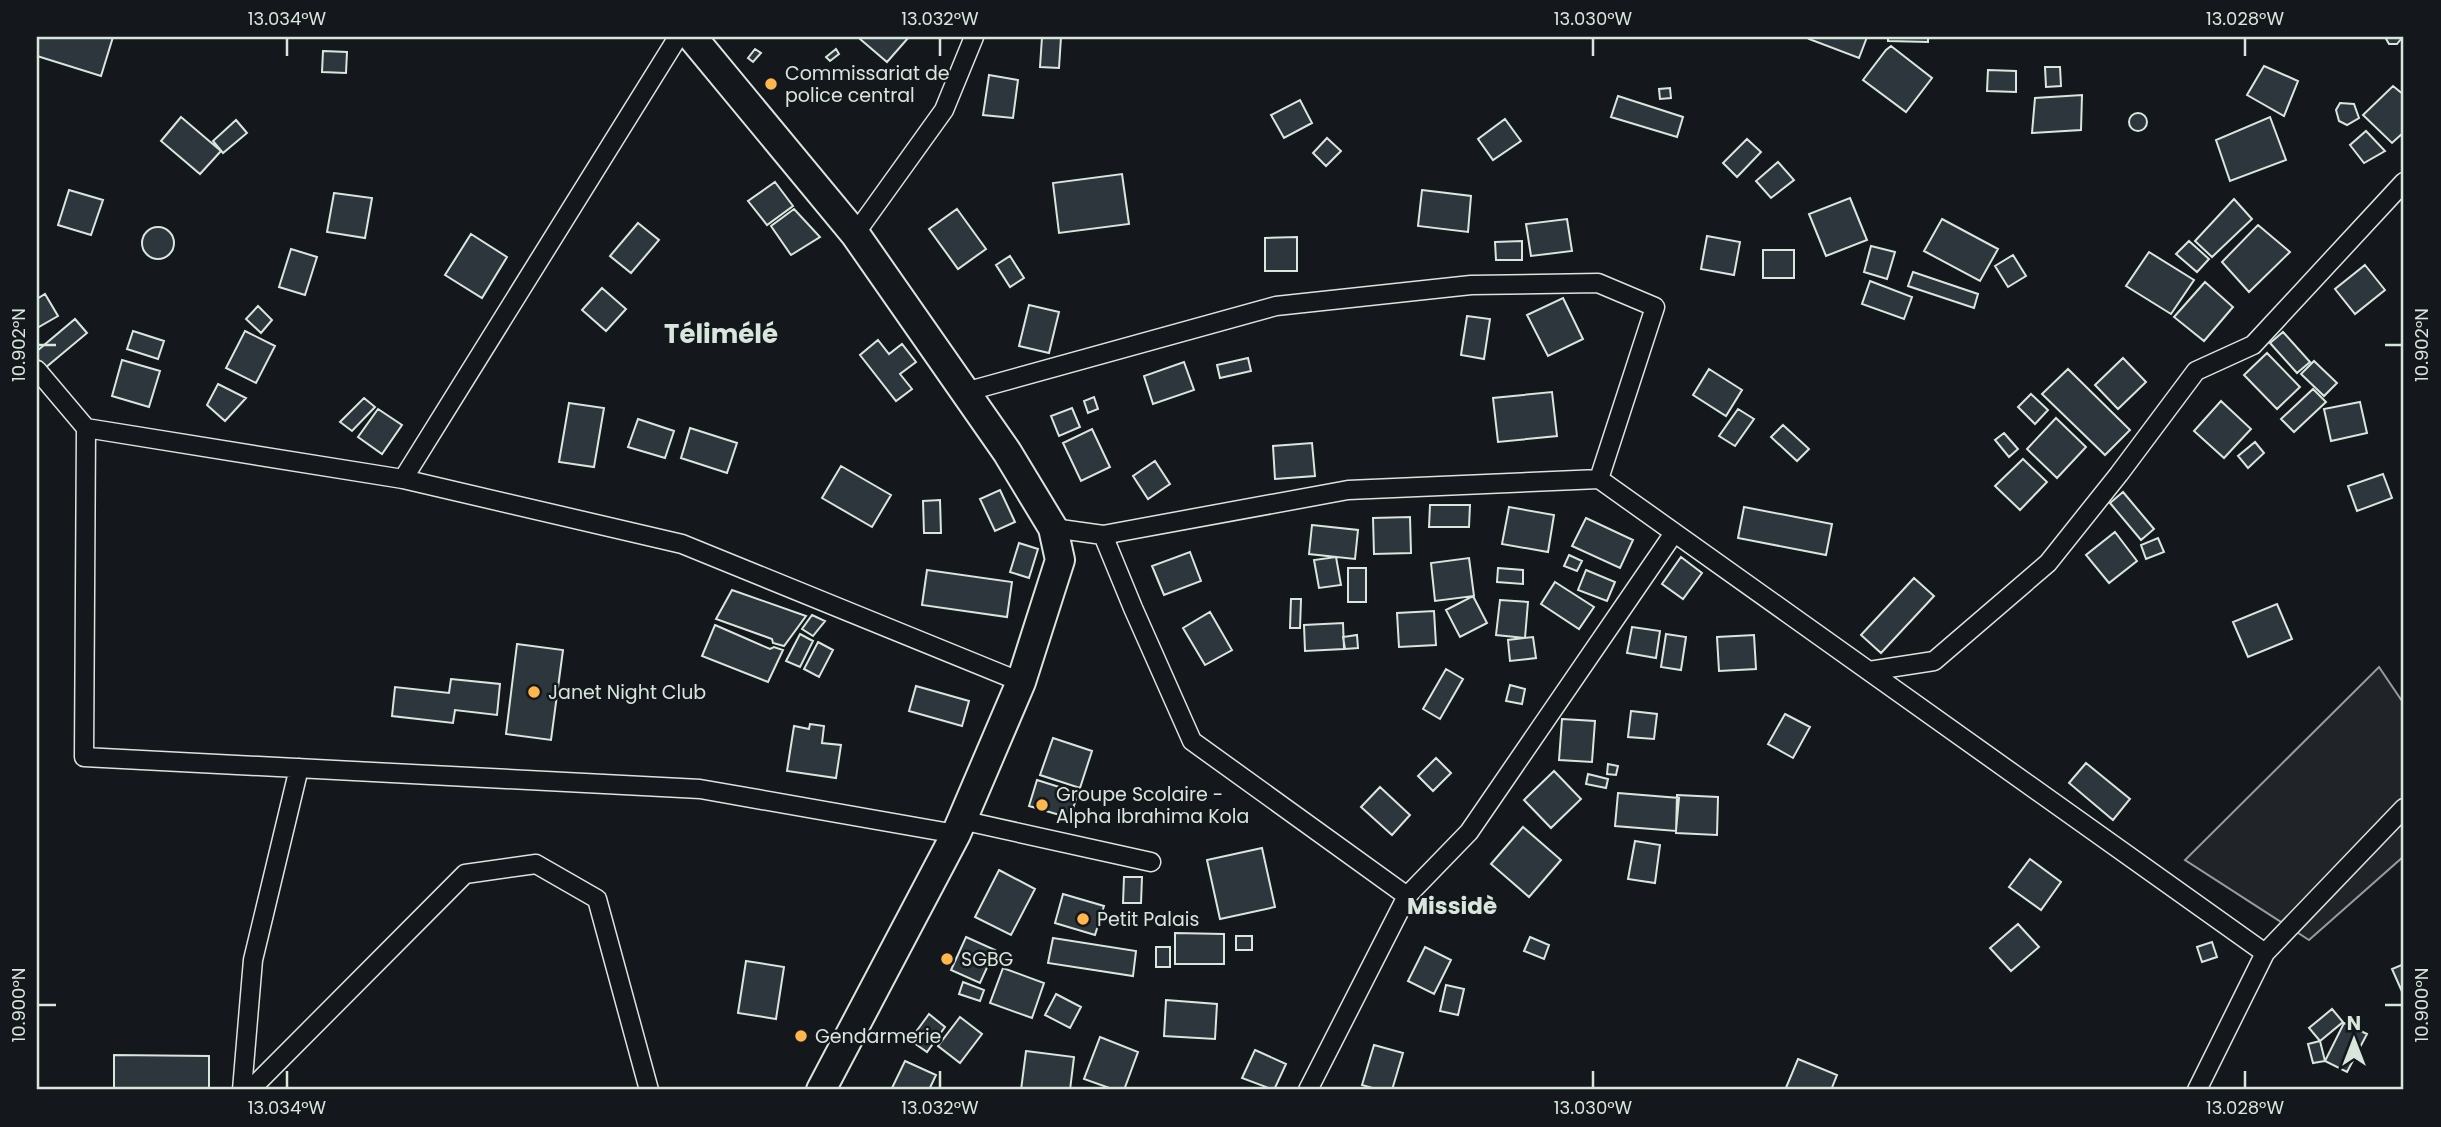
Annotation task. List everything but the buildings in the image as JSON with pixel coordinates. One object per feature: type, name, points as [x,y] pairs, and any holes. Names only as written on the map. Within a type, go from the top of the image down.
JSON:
[{"type":"main road","points":[[692,37],[855,234],[1007,452],[1053,528],[1060,560],[1021,682],[959,827],[821,1090]]},
{"type":"street","points":[[402,478],[678,37]]},
{"type":"street","points":[[855,234],[944,110],[974,37]]},
{"type":"street","points":[[1869,671],[1934,661],[2048,564],[2196,371],[2253,345],[2404,182]]},
{"type":"street","points":[[965,392],[1276,306],[1471,285],[1598,283],[1655,307],[1599,479]]},
{"type":"street","points":[[37,370],[86,428],[84,757],[700,789],[959,827],[1151,862]]},
{"type":"street","points":[[86,428],[402,478],[682,544],[1021,682]]},
{"type":"street","points":[[1053,528],[1103,535],[1348,490],[1599,479],[2265,953]]},
{"type":"street","points":[[1308,1090],[1408,896],[1469,832],[1675,533]]},
{"type":"street","points":[[1103,535],[1192,741],[1408,896]]},
{"type":"street","points":[[242,1090],[253,960],[299,768]]},
{"type":"street","points":[[2197,1090],[2265,953],[2404,808]]},
{"type":"street","points":[[250,1090],[465,874],[536,864],[597,899],[649,1090]]},
{"type":"shaded area","points":[[2379,667],[2404,704],[2404,856],[2309,940],[2185,860]]},
{"type":"place","name":"Commissariat de police central","points":[[771,84]]},
{"type":"place","name":"Janet Night Club","points":[[534,692]]},
{"type":"place","name":"Groupe Scolaire - Alpha Ibrahima Kola","points":[[1042,805]]},
{"type":"place","name":"Petit Palais","points":[[1083,919]]},
{"type":"place","name":"SGBG","points":[[947,959]]},
{"type":"place","name":"Gendarmerie","points":[[801,1036]]},
{"type":"district","name":"Télimélé","points":[[721,334]]},
{"type":"district","name":"Missidè","points":[[1452,906]]}]
